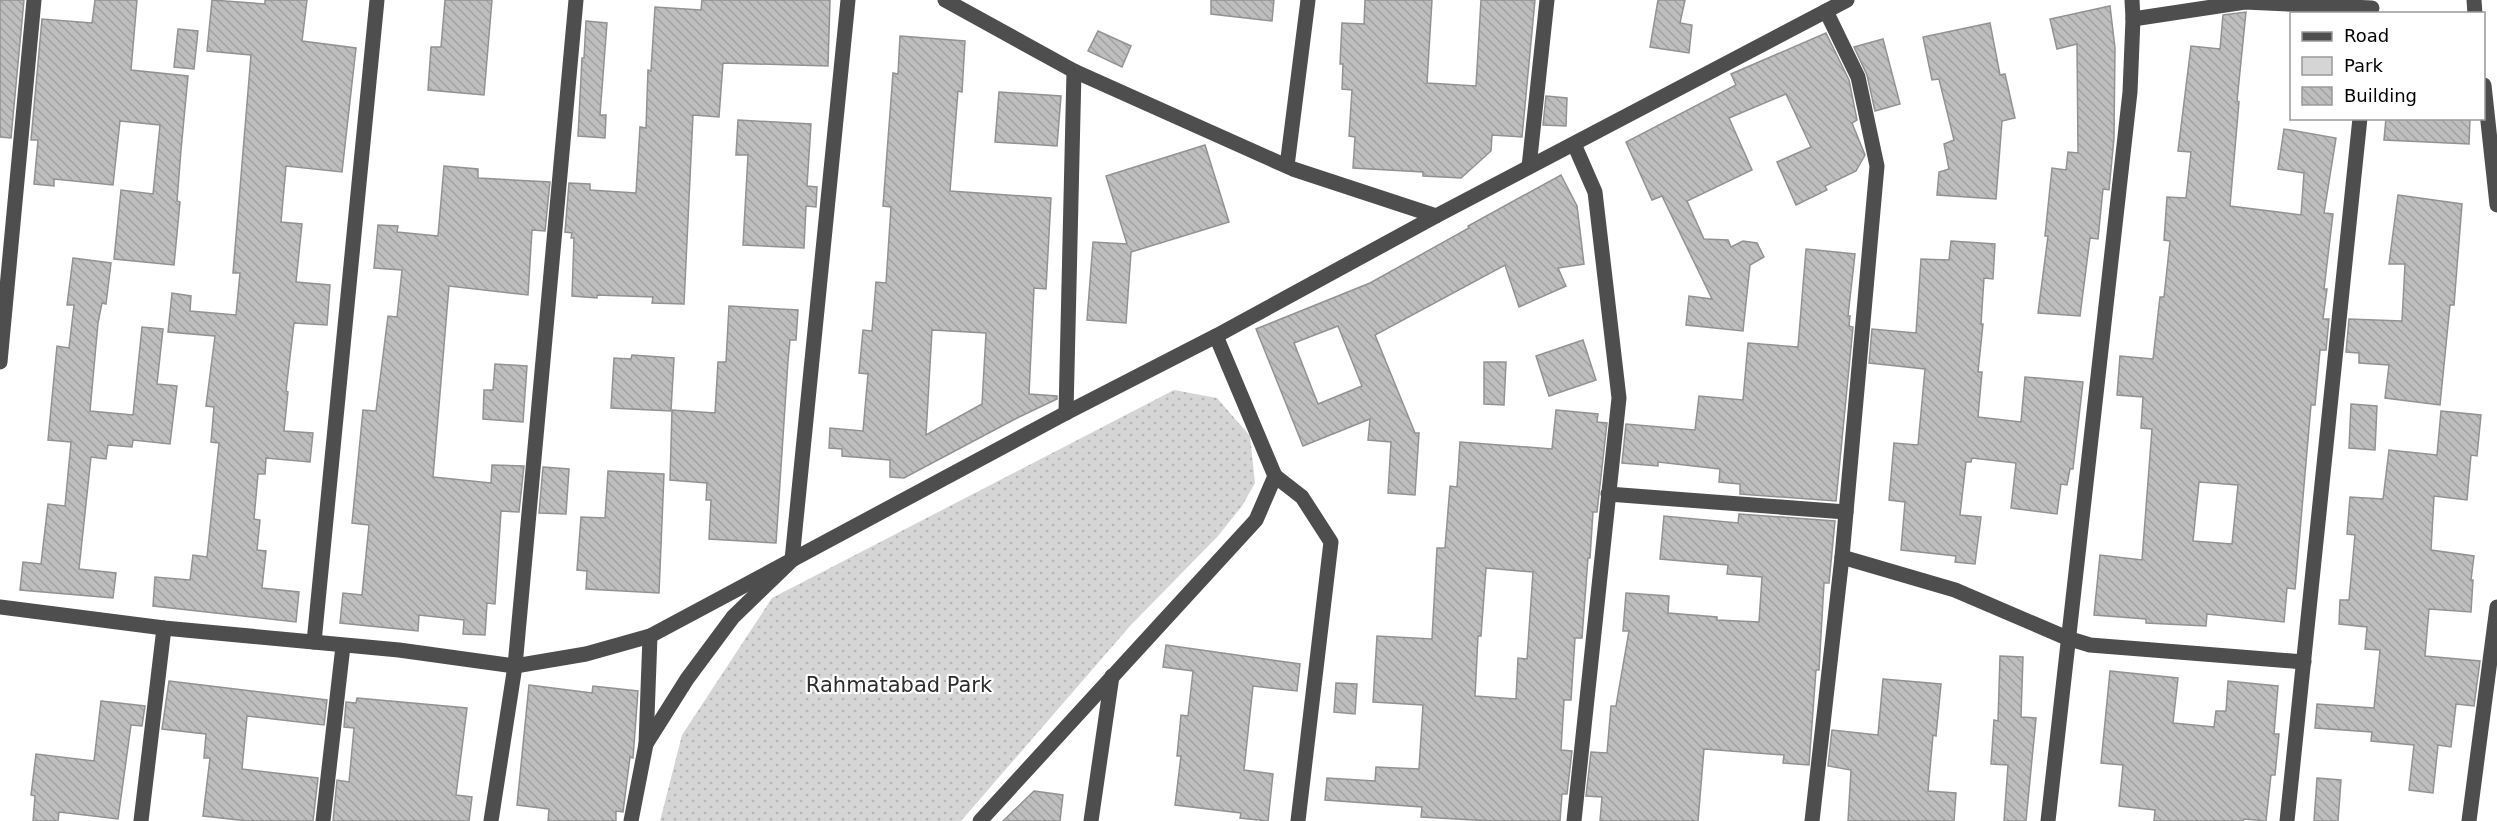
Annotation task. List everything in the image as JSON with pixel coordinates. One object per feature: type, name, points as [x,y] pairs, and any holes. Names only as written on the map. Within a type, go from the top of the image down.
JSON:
[{"type":"street","points":[[0,362],[34,0]]},
{"type":"street","points":[[315,642],[377,0]]},
{"type":"street","points":[[491,821],[515,666],[576,0]]},
{"type":"street","points":[[646,744],[687,680],[733,617],[792,560],[848,0]]},
{"type":"street","points":[[945,0],[1074,71],[1287,166],[1436,216]]},
{"type":"street","points":[[1287,166],[1308,0]]},
{"type":"street","points":[[1529,167],[1547,0]]},
{"type":"street","points":[[0,607],[164,628],[399,650],[515,666],[585,654],[650,636],[1436,216],[1847,0]]},
{"type":"street","points":[[2048,821],[2130,92],[2132,0]]},
{"type":"street","points":[[2133,19],[2245,2],[2371,7]]},
{"type":"street","points":[[1812,821],[1842,557],[1877,166],[1858,77],[1826,11]]},
{"type":"street","points":[[1066,413],[1074,71]]},
{"type":"street","points":[[2485,94],[2497,205]]},
{"type":"street","points":[[2287,821],[2360,120]]},
{"type":"street","points":[[1574,144],[1595,192],[1619,398],[1574,821]]},
{"type":"street","points":[[1215,336],[1275,476],[1302,497],[1331,542],[1298,821]]},
{"type":"street","points":[[980,821],[1256,520],[1275,476]]},
{"type":"street","points":[[1608,494],[1846,512]]},
{"type":"street","points":[[1842,557],[1955,590],[2067,638],[2090,645],[2304,662]]},
{"type":"street","points":[[2469,821],[2497,606]]},
{"type":"street","points":[[141,821],[164,628]]},
{"type":"street","points":[[631,821],[646,744],[650,636]]},
{"type":"street","points":[[323,821],[343,646]]},
{"type":"street","points":[[1091,821],[1112,676]]},
{"type":"green space","name":"Rahmatabad Park","points":[[1174,390],[1217,398],[1250,436],[1255,483],[1242,506],[1218,536],[1130,626],[961,821],[660,821],[682,735],[772,598]]},
{"type":"building","points":[[0,0],[24,0],[11,138],[0,137]]},
{"type":"building","points":[[95,0],[137,0],[131,70],[188,76],[174,265],[114,259],[121,190],[153,194],[160,125],[120,121],[113,185],[54,179],[54,186],[34,184],[38,140],[31,140],[42,19],[92,23]]},
{"type":"building","points":[[212,0],[265,4],[265,0],[307,0],[302,41],[356,48],[342,172],[286,166],[281,222],[302,224],[296,282],[330,285],[327,325],[294,323],[286,391],[288,392],[284,431],[313,433],[310,462],[266,458],[265,474],[258,474],[254,519],[260,520],[257,550],[266,551],[262,588],[299,592],[296,622],[153,606],[155,577],[190,580],[193,555],[207,557],[219,443],[211,442],[214,407],[206,406],[215,336],[168,332],[172,293],[191,296],[190,311],[236,315],[240,273],[233,273],[251,55],[207,51]]},
{"type":"building","points":[[445,0],[492,0],[484,95],[428,90],[431,47],[441,47]]},
{"type":"building","points":[[702,0],[830,0],[828,66],[723,63],[719,117],[693,115],[684,304],[652,303],[653,297],[572,296],[574,238],[571,238],[572,233],[565,232],[569,183],[590,184],[590,190],[636,193],[640,127],[646,128],[648,70],[651,71],[655,7],[701,10]]},
{"type":"building","points":[[1211,0],[1274,0],[1272,21],[1211,14]]},
{"type":"building","points":[[1365,0],[1432,0],[1427,83],[1476,86],[1481,0],[1535,0],[1522,137],[1492,135],[1491,151],[1461,178],[1423,176],[1423,172],[1353,168],[1355,137],[1349,136],[1352,90],[1342,89],[1343,64],[1340,64],[1342,23],[1364,24]]},
{"type":"building","points":[[1658,0],[1685,0],[1680,23],[1692,25],[1689,53],[1650,47]]},
{"type":"building","points":[[2110,6],[2115,48],[2114,138],[2109,190],[2103,189],[2098,239],[2090,238],[2080,316],[2038,313],[2048,236],[2045,236],[2052,168],[2066,170],[2068,152],[2078,153],[2077,44],[2057,49],[2050,19]]},
{"type":"building","points":[[2246,12],[2230,206],[2301,215],[2304,173],[2278,169],[2284,129],[2336,138],[2324,213],[2333,214],[2324,289],[2327,289],[2323,319],[2329,319],[2326,350],[2320,350],[2315,405],[2311,405],[2295,589],[2287,588],[2284,622],[2207,614],[2206,626],[2146,623],[2146,619],[2094,615],[2100,555],[2142,560],[2152,429],[2141,428],[2143,397],[2117,395],[2120,356],[2153,359],[2160,297],[2164,297],[2170,241],[2164,240],[2167,197],[2186,198],[2191,152],[2178,151],[2191,46],[2220,49],[2223,15]],"holes":[[[2199,482],[2238,485],[2232,544],[2193,541]]]},
{"type":"building","points":[[586,21],[607,23],[600,115],[606,115],[605,138],[578,136]]},
{"type":"building","points":[[1990,23],[2000,75],[2005,74],[2015,118],[2002,121],[1996,199],[1937,195],[1939,172],[1949,169],[1944,144],[1954,140],[1939,79],[1932,80],[1923,37]]},
{"type":"building","points":[[178,29],[198,31],[194,69],[174,67]]},
{"type":"building","points":[[1098,31],[1131,46],[1122,67],[1088,51]]},
{"type":"building","points":[[1826,33],[1849,80],[1857,120],[1852,123],[1865,155],[1856,171],[1825,186],[1827,190],[1796,205],[1777,162],[1811,147],[1786,94],[1729,118],[1752,170],[1687,201],[1704,239],[1728,240],[1731,247],[1743,241],[1757,243],[1764,257],[1750,265],[1743,331],[1686,325],[1689,296],[1712,299],[1662,196],[1652,200],[1626,142],[1736,85],[1731,74]]},
{"type":"building","points":[[900,36],[965,41],[962,92],[958,91],[950,191],[1051,198],[1046,289],[1034,288],[1029,394],[1057,396],[1057,399],[904,478],[890,477],[890,460],[842,456],[842,449],[829,448],[830,428],[863,431],[868,374],[859,373],[863,330],[872,331],[876,282],[886,283],[891,207],[883,206],[893,73],[898,74]],"holes":[[[932,330],[986,333],[982,404],[926,435]]]},
{"type":"building","points":[[1883,39],[1900,104],[1875,111],[1867,75],[1854,47]]},
{"type":"building","points":[[999,92],[1061,96],[1057,146],[995,142]]},
{"type":"building","points":[[1546,96],[1567,98],[1566,126],[1543,125]]},
{"type":"building","points":[[738,120],[811,124],[807,186],[817,187],[816,207],[806,206],[804,248],[743,245],[748,155],[736,155]]},
{"type":"building","points":[[2386,120],[2470,120],[2469,144],[2384,140]]},
{"type":"building","points":[[1205,145],[1229,222],[1131,252],[1126,323],[1087,320],[1093,242],[1127,244],[1106,176]]},
{"type":"building","points":[[444,166],[478,169],[478,178],[550,182],[545,231],[532,230],[528,295],[449,286],[433,477],[491,483],[492,465],[524,466],[519,512],[501,511],[495,604],[487,603],[485,635],[463,634],[464,620],[419,615],[418,631],[340,623],[343,593],[362,595],[369,525],[352,523],[363,410],[376,411],[388,316],[397,317],[402,270],[374,268],[378,225],[398,226],[397,232],[438,236]]},
{"type":"building","points":[[1561,175],[1577,206],[1584,264],[1558,268],[1566,286],[1519,307],[1505,265],[1375,335],[1415,433],[1419,433],[1415,495],[1388,493],[1391,442],[1368,440],[1370,419],[1303,446],[1256,329],[1370,283],[1469,228],[1468,226]],"holes":[[[1338,326],[1362,386],[1318,404],[1294,343]]]},
{"type":"building","points":[[2398,195],[2462,204],[2454,305],[2450,305],[2440,405],[2385,398],[2389,365],[2359,363],[2359,353],[2346,352],[2349,319],[2402,321],[2405,264],[2389,264]]},
{"type":"building","points":[[1951,241],[1995,244],[1993,279],[1984,278],[1981,324],[1983,324],[1978,372],[1982,372],[1978,417],[2021,422],[2025,377],[2083,382],[2073,469],[2070,469],[2067,485],[2061,484],[2057,514],[2011,508],[2016,463],[1972,458],[1971,462],[1966,462],[1960,515],[1981,517],[1975,564],[1955,562],[1956,556],[1901,550],[1905,502],[1889,500],[1894,443],[1918,445],[1925,369],[1869,363],[1872,329],[1916,333],[1921,259],[1949,260]]},
{"type":"building","points":[[1806,249],[1855,254],[1848,316],[1850,316],[1849,326],[1853,327],[1836,501],[1740,494],[1740,484],[1719,482],[1720,469],[1658,462],[1658,466],[1622,463],[1626,424],[1695,430],[1699,396],[1743,400],[1748,343],[1798,347]]},
{"type":"building","points":[[73,258],[111,263],[106,304],[102,303],[98,323],[90,411],[133,415],[142,327],[163,329],[157,384],[177,386],[170,444],[133,440],[132,447],[108,445],[106,459],[91,457],[79,569],[116,573],[113,598],[20,590],[23,562],[41,564],[48,504],[65,506],[71,442],[48,440],[57,346],[69,348],[74,305],[67,305]]},
{"type":"building","points":[[729,306],[798,310],[796,340],[790,340],[788,361],[776,543],[709,539],[711,500],[706,500],[707,483],[670,480],[672,410],[715,413],[718,362],[726,362]]},
{"type":"building","points":[[1583,340],[1596,380],[1549,396],[1536,356]]},
{"type":"building","points":[[632,355],[674,358],[671,411],[611,408],[614,358],[631,359]]},
{"type":"building","points":[[1484,362],[1506,362],[1504,405],[1484,404]]},
{"type":"building","points":[[495,364],[527,366],[523,422],[483,419],[484,390],[493,390]]},
{"type":"building","points":[[2351,404],[2377,406],[2375,450],[2349,448]]},
{"type":"building","points":[[1556,410],[1598,414],[1597,422],[1607,423],[1597,512],[1593,512],[1582,638],[1575,638],[1571,700],[1564,700],[1561,750],[1572,751],[1567,794],[1562,794],[1560,821],[1492,821],[1421,817],[1422,807],[1325,800],[1327,778],[1375,781],[1376,767],[1419,769],[1423,705],[1373,702],[1377,636],[1432,639],[1437,548],[1445,548],[1450,486],[1457,487],[1460,442],[1552,449]],"holes":[[[1486,568],[1533,572],[1527,659],[1518,658],[1516,699],[1475,696],[1478,636],[1481,636]]]},
{"type":"building","points":[[2441,411],[2481,415],[2477,456],[2471,455],[2467,500],[2434,496],[2431,550],[2474,556],[2471,612],[2429,609],[2425,656],[2480,661],[2474,706],[2456,704],[2451,747],[2438,745],[2433,793],[2409,790],[2414,745],[2371,741],[2372,732],[2315,728],[2317,704],[2374,708],[2380,650],[2365,649],[2367,627],[2339,624],[2340,600],[2349,600],[2355,535],[2347,534],[2350,497],[2383,499],[2389,450],[2437,455]]},
{"type":"building","points":[[543,467],[569,469],[566,514],[539,513]]},
{"type":"building","points":[[608,471],[664,474],[659,593],[586,589],[587,571],[577,570],[581,517],[605,518]]},
{"type":"building","points":[[1739,514],[1835,521],[1829,583],[1824,583],[1819,670],[1816,670],[1809,765],[1783,763],[1784,755],[1704,749],[1698,821],[1600,821],[1602,797],[1586,796],[1591,752],[1607,753],[1611,706],[1616,706],[1629,631],[1623,631],[1626,593],[1669,596],[1668,613],[1717,617],[1717,620],[1759,622],[1762,577],[1727,574],[1728,565],[1660,559],[1664,516],[1738,523]]},
{"type":"building","points":[[1166,645],[1300,664],[1297,691],[1253,686],[1244,770],[1273,774],[1268,821],[1240,818],[1241,813],[1175,805],[1181,756],[1177,756],[1181,715],[1188,716],[1193,671],[1163,667]]},
{"type":"building","points":[[2000,656],[2023,657],[2021,717],[2036,718],[2026,821],[2004,821],[2008,765],[1991,764],[1994,720],[1998,721]]},
{"type":"building","points":[[2110,671],[2178,678],[2173,723],[2214,727],[2216,711],[2226,711],[2228,681],[2278,686],[2274,734],[2279,734],[2275,775],[2271,775],[2266,821],[2244,819],[2243,821],[2154,821],[2155,810],[2119,806],[2123,765],[2101,763]]},
{"type":"building","points":[[1883,679],[1941,684],[1928,791],[1956,793],[1954,821],[1848,821],[1851,770],[1828,766],[1832,730],[1878,735]]},
{"type":"building","points":[[169,681],[327,700],[324,725],[247,716],[242,769],[318,778],[313,821],[248,821],[203,816],[210,758],[204,758],[206,734],[162,729]]},
{"type":"building","points":[[1336,683],[1357,684],[1355,714],[1334,712]]},
{"type":"building","points":[[529,685],[592,693],[593,686],[638,691],[633,758],[630,757],[623,812],[616,811],[616,821],[548,821],[549,809],[517,805]]},
{"type":"building","points":[[357,698],[467,708],[456,795],[472,797],[469,821],[333,821],[337,780],[349,782],[354,728],[344,727],[346,702],[356,703]]},
{"type":"building","points":[[101,701],[145,706],[142,726],[131,725],[118,819],[59,812],[58,821],[33,821],[35,796],[31,795],[36,754],[94,761]]},
{"type":"building","points":[[2317,778],[2341,780],[2338,821],[2314,821]]},
{"type":"building","points":[[1034,791],[1063,795],[1060,821],[1003,821]]}]
